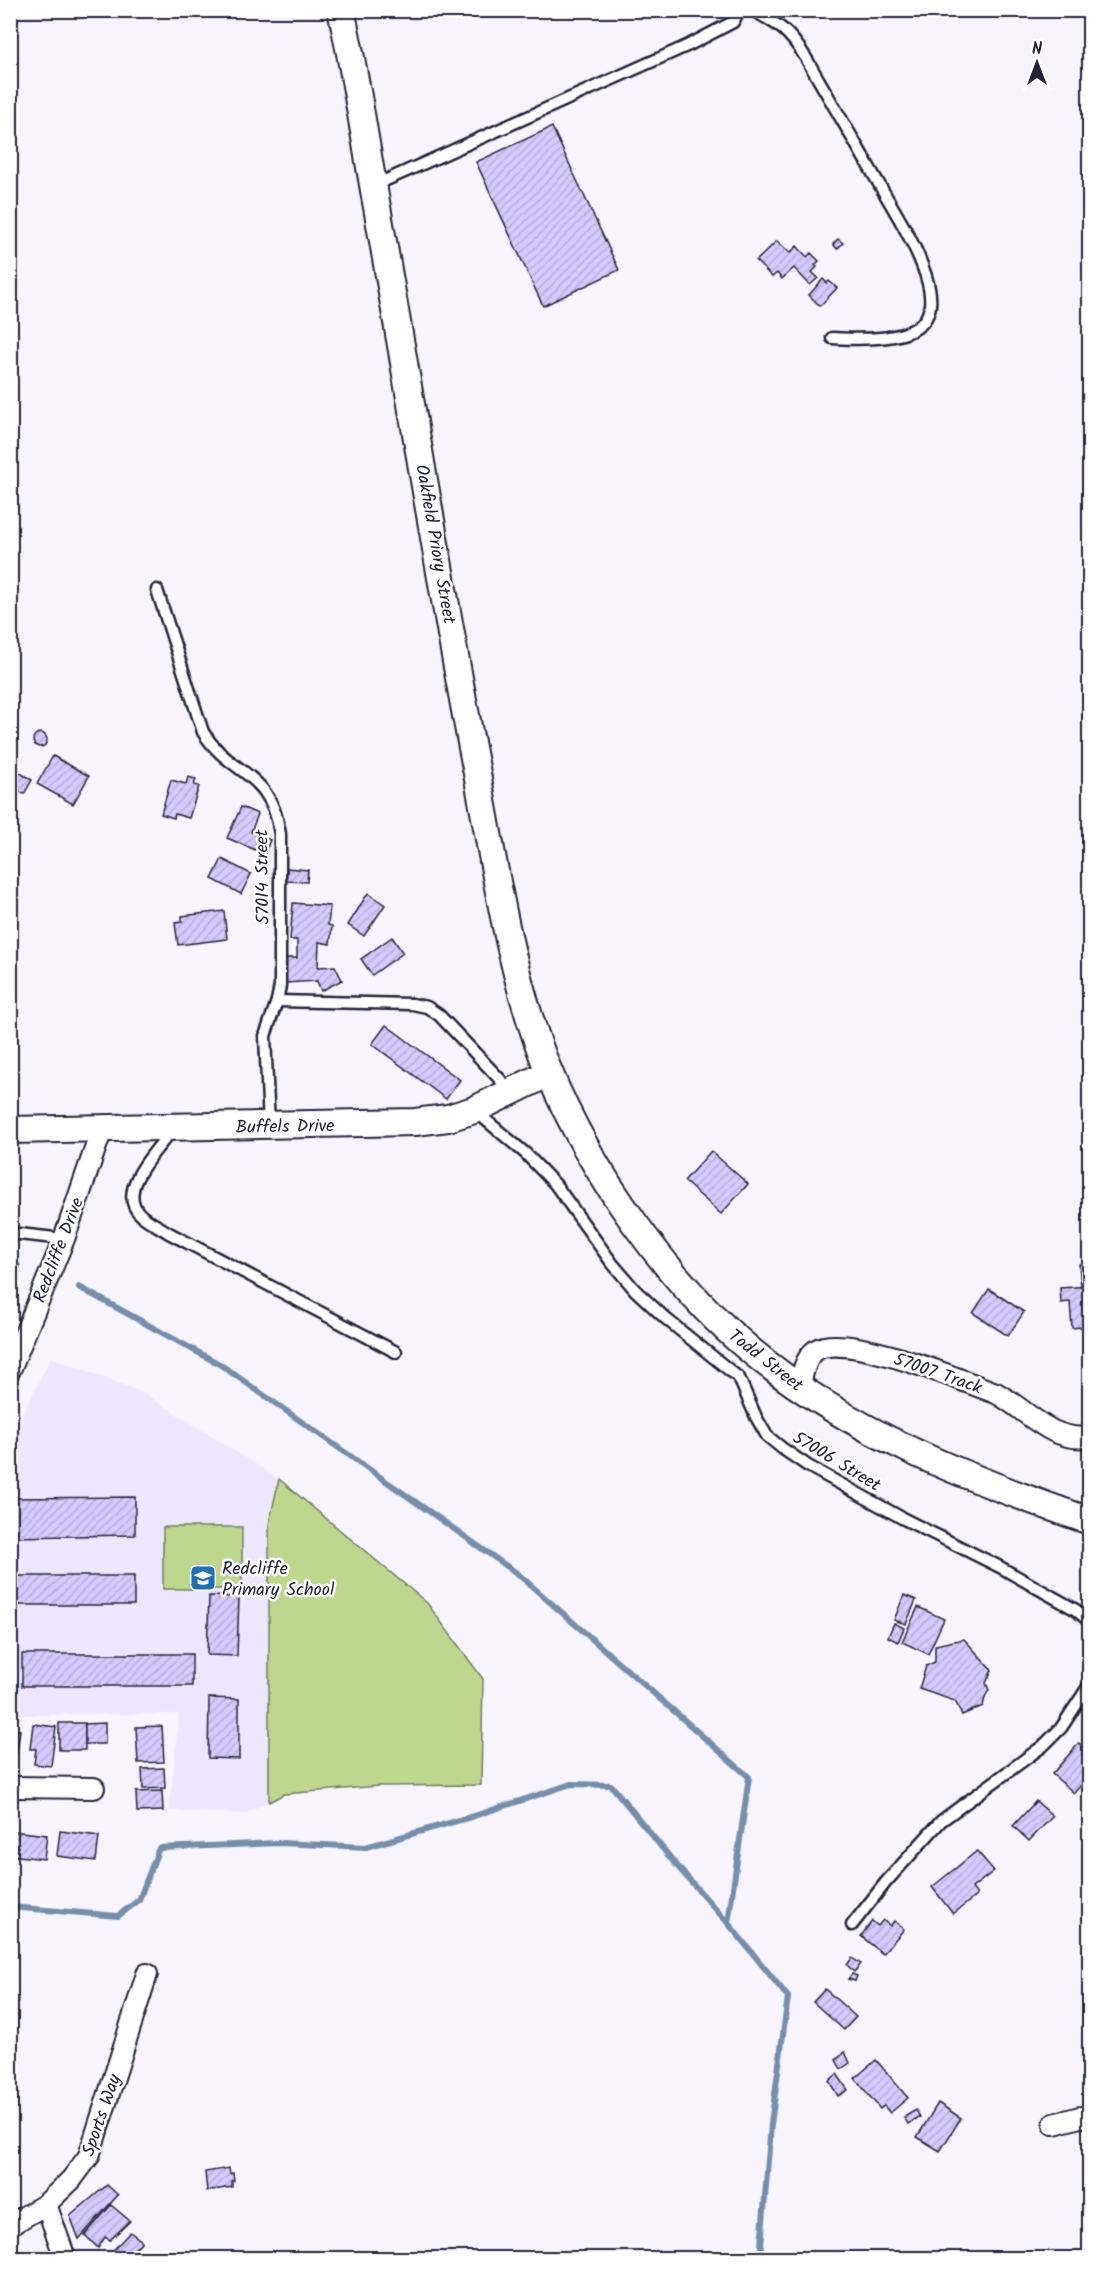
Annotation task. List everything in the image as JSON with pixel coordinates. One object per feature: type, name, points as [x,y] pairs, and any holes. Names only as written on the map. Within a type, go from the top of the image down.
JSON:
[{"type":"street","name":"Oakfield Priory Street","points":[[341,10],[461,688],[510,941],[525,1004],[549,1073]]},
{"type":"street","name":"Buffels Drive","points":[[10,1130],[415,1122],[448,1118],[474,1110],[549,1073]]},
{"type":"street","name":"Todd Street","points":[[549,1073],[581,1139],[612,1191],[657,1252],[707,1311],[750,1350],[848,1419],[922,1456],[996,1488],[1089,1521]]},
{"type":"street","name":"Redcliffe Drive","points":[[10,1370],[64,1239],[102,1129]]},
{"type":"street","name":"57007 Track","points":[[800,1387],[802,1371],[815,1351],[826,1346],[840,1344],[884,1354],[996,1393],[1044,1428],[1059,1435],[1089,1437]]},
{"type":"street","points":[[10,1787],[94,1788]]},
{"type":"street","name":"Sports Way","points":[[10,2225],[46,2204],[71,2180],[89,2156],[147,1974]]},
{"type":"street","points":[[1054,2124],[1089,2117]]},
{"type":"street","points":[[46,2204],[64,2259]]},
{"type":"lane","points":[[373,186],[689,45],[733,22],[740,10]]},
{"type":"lane","points":[[752,10],[777,23],[791,35],[806,58],[906,232],[922,264],[928,285],[930,303],[926,319],[913,330],[892,337],[832,338]]},
{"type":"lane","name":"57014 Street","points":[[156,590],[203,732],[211,744],[258,782],[270,797],[277,817],[280,834],[280,962],[277,1001],[265,1036],[269,1126]]},
{"type":"lane","points":[[277,1001],[412,1004],[427,1007],[439,1015],[511,1092]]},
{"type":"lane","name":"57006 Street","points":[[474,1110],[525,1153],[555,1184],[612,1263],[635,1290],[665,1318],[739,1378],[767,1436],[808,1466],[1000,1567],[1076,1610],[1089,1622]]},
{"type":"lane","points":[[174,1128],[138,1174],[133,1189],[133,1204],[140,1215],[169,1233],[396,1352]]},
{"type":"lane","points":[[10,1233],[64,1239]]},
{"type":"lane","points":[[852,1925],[886,1882],[941,1821],[1043,1746],[1061,1728],[1089,1684]]},
{"type":"shaded area","name":"Redcliffe Primary School","points":[[51,1357],[144,1393],[279,1479],[427,1603],[483,1679],[481,1785],[379,1786],[284,1794],[244,1814],[169,1811],[179,1714],[11,1715],[10,1440]]},
{"type":"green space","points":[[279,1479],[427,1603],[483,1679],[481,1785],[379,1786],[284,1794],[269,1802],[269,1524]]},
{"type":"green space","points":[[163,1527],[242,1527],[242,1589],[163,1589]]},
{"type":"building","points":[[552,127],[619,270],[543,306],[476,162]]},
{"type":"building","points":[[838,239],[843,243],[837,249],[833,244]]},
{"type":"building","points":[[777,241],[790,253],[797,246],[807,257],[811,253],[819,261],[812,272],[818,278],[810,285],[794,268],[782,279],[777,273],[772,277],[756,261]]},
{"type":"building","points":[[823,279],[837,288],[820,306],[809,295]]},
{"type":"building","points":[[40,733],[45,735],[47,740],[45,745],[40,747],[35,745],[33,740],[35,735]]},
{"type":"building","points":[[53,756],[89,776],[73,804],[37,784]]},
{"type":"building","points":[[17,771],[32,780],[24,794],[10,787],[10,782]]},
{"type":"building","points":[[188,777],[196,779],[194,785],[199,786],[189,818],[175,814],[174,818],[161,814],[171,780],[186,784]]},
{"type":"building","points":[[241,807],[258,814],[251,832],[270,840],[265,854],[227,838]]},
{"type":"building","points":[[222,859],[251,874],[241,894],[212,879]]},
{"type":"building","points":[[287,868],[308,870],[307,882],[286,881]]},
{"type":"building","points":[[368,893],[385,905],[364,936],[348,925]]},
{"type":"building","points":[[293,903],[330,906],[328,925],[332,926],[330,944],[319,942],[318,967],[335,966],[342,980],[321,991],[317,981],[286,983],[286,958],[297,958],[297,940],[290,940]]},
{"type":"building","points":[[224,911],[227,939],[178,945],[175,923],[182,922],[182,916]]},
{"type":"building","points":[[392,937],[403,953],[372,975],[361,959]]},
{"type":"building","points":[[386,1025],[460,1080],[446,1099],[372,1044]]},
{"type":"building","points":[[711,1151],[748,1184],[721,1214],[684,1181]]},
{"type":"building","points":[[1079,1264],[1090,1264],[1090,1285],[1081,1286]]},
{"type":"building","points":[[1090,1286],[1090,1326],[1072,1328],[1070,1302],[1061,1303],[1060,1288]]},
{"type":"building","points":[[989,1289],[1024,1312],[1008,1336],[973,1313]]},
{"type":"building","points":[[135,1497],[135,1535],[11,1537],[10,1498]]},
{"type":"building","points":[[10,1576],[134,1576],[134,1605],[10,1605]]},
{"type":"building","points":[[904,1595],[916,1600],[906,1624],[894,1620]]},
{"type":"building","points":[[209,1596],[239,1597],[237,1656],[207,1655]]},
{"type":"building","points":[[918,1607],[944,1619],[928,1654],[902,1642]]},
{"type":"building","points":[[894,1623],[904,1628],[898,1642],[888,1637]]},
{"type":"building","points":[[964,1639],[992,1670],[986,1683],[989,1690],[983,1706],[962,1715],[955,1701],[919,1689],[926,1666],[935,1662],[935,1645]]},
{"type":"building","points":[[22,1654],[192,1654],[192,1686],[22,1686]]},
{"type":"building","points":[[209,1698],[239,1699],[239,1759],[208,1758]]},
{"type":"building","points":[[59,1723],[85,1723],[85,1750],[59,1750]]},
{"type":"building","points":[[105,1723],[105,1744],[85,1744],[85,1724]]},
{"type":"building","points":[[33,1724],[56,1727],[51,1766],[34,1764],[36,1749],[30,1749]]},
{"type":"building","points":[[162,1726],[164,1762],[138,1763],[136,1727]]},
{"type":"building","points":[[10,1729],[20,1730],[17,1752],[10,1751]]},
{"type":"building","points":[[1079,1743],[1090,1753],[1090,1775],[1074,1793],[1052,1774]]},
{"type":"building","points":[[164,1768],[165,1788],[143,1789],[142,1769]]},
{"type":"building","points":[[162,1791],[163,1811],[137,1812],[136,1792]]},
{"type":"building","points":[[1036,1801],[1053,1816],[1029,1841],[1013,1826]]},
{"type":"building","points":[[12,1831],[47,1835],[44,1859],[10,1855]]},
{"type":"building","points":[[60,1831],[99,1836],[96,1861],[57,1856]]},
{"type":"building","points":[[977,1851],[994,1871],[972,1888],[977,1895],[953,1914],[932,1887]]},
{"type":"building","points":[[883,1920],[890,1926],[894,1921],[904,1929],[883,1954],[861,1936],[872,1921],[878,1926]]},
{"type":"building","points":[[852,1958],[861,1964],[854,1972],[847,1965]]},
{"type":"building","points":[[852,1974],[857,1976],[855,1981],[848,1979]]},
{"type":"building","points":[[825,1989],[856,2017],[844,2030],[813,2002]]},
{"type":"building","points":[[845,2052],[850,2063],[841,2069],[836,2060]]},
{"type":"building","points":[[876,2060],[908,2098],[890,2113],[884,2106],[880,2109],[855,2078]]},
{"type":"building","points":[[837,2074],[848,2090],[838,2096],[829,2081]]},
{"type":"building","points":[[938,2103],[961,2118],[940,2151],[917,2137]]},
{"type":"building","points":[[916,2110],[920,2117],[908,2124],[904,2117]]},
{"type":"building","points":[[229,2168],[230,2174],[233,2173],[232,2187],[207,2191],[205,2172]]},
{"type":"building","points":[[107,2185],[118,2195],[79,2239],[70,2216]]},
{"type":"building","points":[[111,2205],[130,2221],[110,2240],[105,2237],[98,2248],[85,2235]]},
{"type":"building","points":[[130,2232],[142,2241],[126,2258],[106,2258]]},
{"type":"building","points":[[25,2254],[26,2258],[10,2258],[10,2257]]},
{"type":"waterway","points":[[10,1266],[18,1266]]},
{"type":"waterway","points":[[79,1287],[221,1365],[518,1574],[749,1777],[728,1923],[788,1997],[771,2124],[760,2258]]},
{"type":"waterway","points":[[10,1907],[118,1916],[139,1900],[159,1848],[280,1843],[366,1847],[474,1816],[571,1784],[611,1785],[677,1866],[728,1923]]},
{"type":"place","name":"Redcliffe Primary School","points":[[203,1578]]}]
